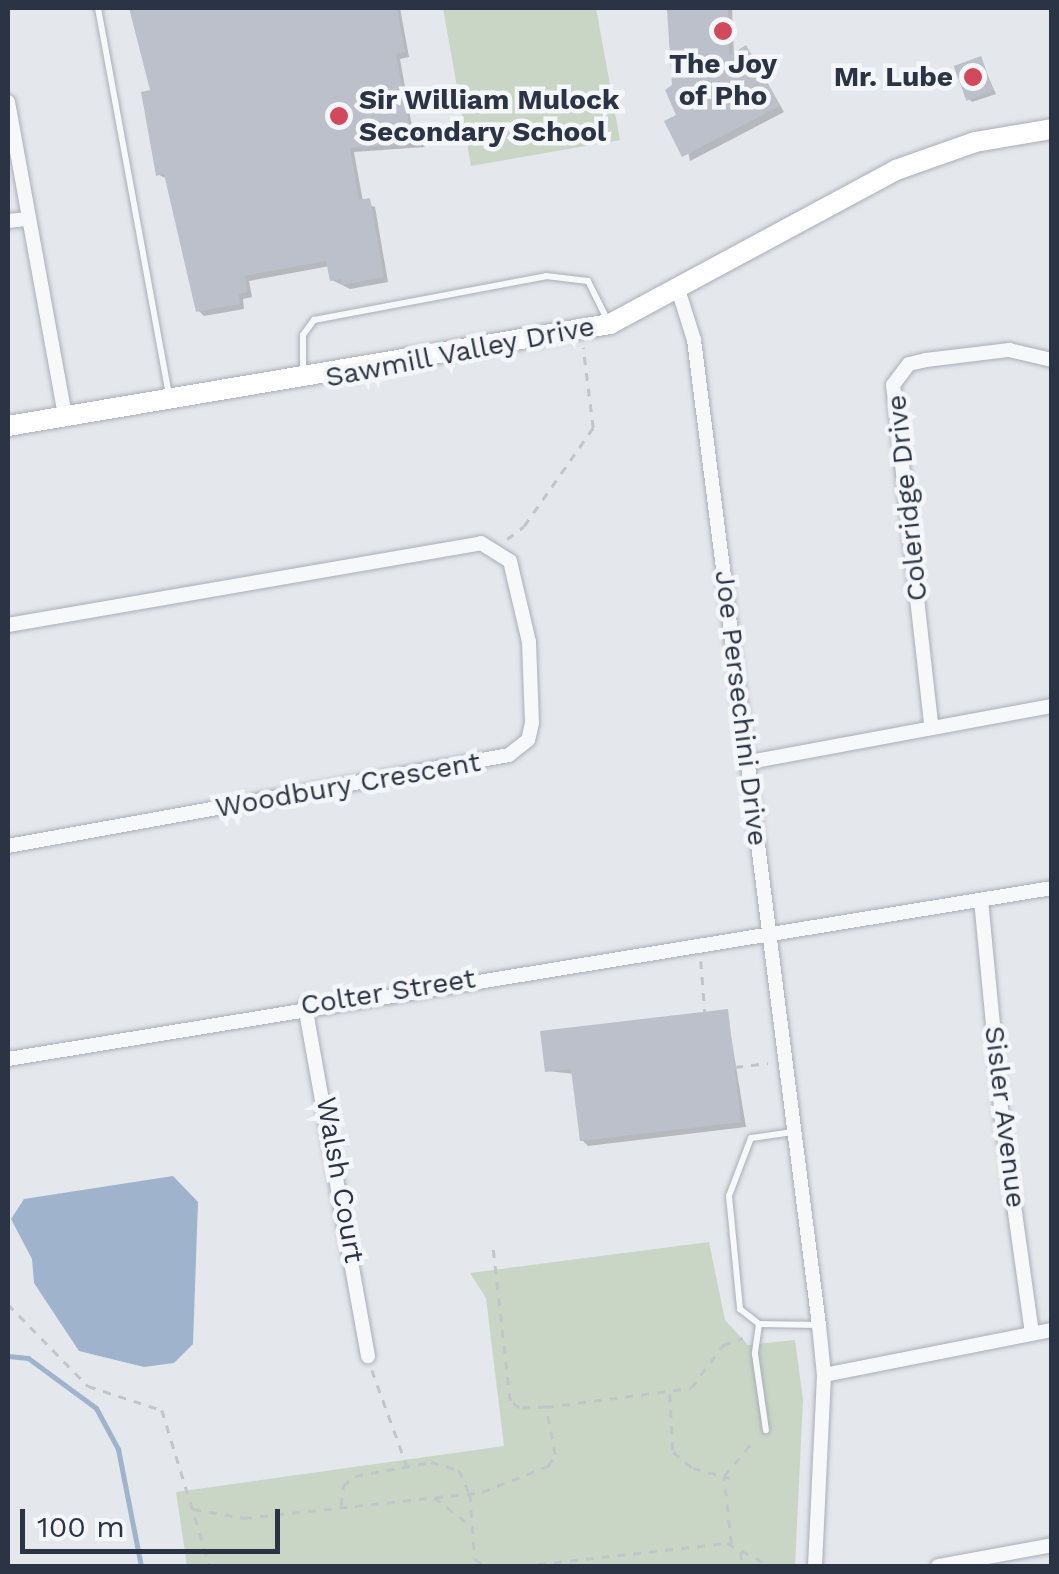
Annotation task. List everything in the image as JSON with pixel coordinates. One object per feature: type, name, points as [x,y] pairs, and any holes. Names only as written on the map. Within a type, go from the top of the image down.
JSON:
[{"type":"street","points":[[8,102],[65,417]]},
{"type":"street","name":"Sawmill Valley Drive","points":[[8,426],[170,404],[610,324],[896,170],[975,142],[1052,129]]},
{"type":"street","points":[[8,221],[28,219]]},
{"type":"street","name":"Joe Persechini Drive","points":[[677,286],[694,340],[819,1325],[824,1375],[815,1566]]},
{"type":"street","name":"Coleridge Drive","points":[[932,723],[894,385],[908,364],[926,360],[1008,350],[1052,360]]},
{"type":"street","points":[[8,625],[434,546],[495,548]]},
{"type":"street","name":"Woodbury Crescent","points":[[8,846],[509,755],[528,740],[532,723],[529,642],[510,561],[495,548]]},
{"type":"street","points":[[749,762],[932,723],[1052,706]]},
{"type":"street","name":"Colter Street","points":[[8,1059],[305,1006],[1052,888]]},
{"type":"street","name":"Sisler Avenue","points":[[981,900],[1002,1120],[1032,1333]]},
{"type":"street","name":"Walsh Court","points":[[305,1006],[368,1355]]},
{"type":"street","points":[[824,1375],[1052,1330]]},
{"type":"street","points":[[938,1566],[1052,1544]]},
{"type":"lane","points":[[98,8],[170,404]]},
{"type":"lane","points":[[303,381],[303,335],[314,320],[410,302],[572,275],[588,281],[610,324]]},
{"type":"lane","points":[[794,1132],[751,1138],[728,1196],[740,1309],[759,1324],[819,1325]]},
{"type":"lane","points":[[759,1324],[755,1354],[766,1430]]},
{"type":"path","points":[[495,548],[524,526],[594,428],[580,332]]},
{"type":"path","points":[[699,945],[705,1012]]},
{"type":"path","points":[[735,1068],[785,1061]]},
{"type":"path","points":[[492,1249],[510,1401],[540,1408],[670,1392],[702,1381],[723,1345],[759,1324]]},
{"type":"path","points":[[8,1304],[88,1386],[162,1410],[210,1566]]},
{"type":"path","points":[[368,1355],[407,1466]]},
{"type":"path","points":[[670,1392],[673,1452],[693,1468],[730,1478]]},
{"type":"path","points":[[193,1509],[244,1518],[470,1493],[510,1485],[548,1466],[554,1452],[546,1407],[540,1408]]},
{"type":"path","points":[[731,1545],[724,1476],[756,1438]]},
{"type":"path","points":[[342,1507],[349,1479],[407,1466],[454,1468],[470,1493],[475,1560],[485,1566]]},
{"type":"path","points":[[434,1497],[472,1526]]},
{"type":"path","points":[[522,1566],[731,1545],[770,1566]]},
{"type":"path","points":[[741,1550],[742,1566]]},
{"type":"green space","points":[[443,8],[596,8],[620,140],[471,166]]},
{"type":"green space","points":[[709,1242],[725,1320],[748,1345],[795,1340],[803,1400],[795,1566],[187,1566],[176,1492],[504,1446],[486,1298],[470,1273]]},
{"type":"water","points":[[173,1176],[198,1202],[193,1344],[174,1363],[144,1367],[79,1351],[34,1283],[32,1259],[11,1219],[24,1199]]},
{"type":"building","points":[[129,8],[397,8],[405,52],[396,54],[410,130],[418,128],[421,142],[350,148],[359,200],[370,198],[384,277],[342,285],[341,279],[330,281],[326,261],[245,276],[248,292],[239,294],[240,304],[196,312],[164,174],[156,176],[141,92],[150,90]]},
{"type":"building","points":[[728,8],[729,56],[746,45],[780,106],[682,157],[664,121],[676,115],[665,90],[672,85],[667,10]]},
{"type":"building","name":"Mr. Lube","points":[[981,56],[994,91],[966,101],[954,66]]},
{"type":"building","points":[[728,1009],[741,1122],[580,1141],[571,1069],[545,1072],[540,1031]]},
{"type":"waterway","points":[[8,1356],[28,1358],[96,1408],[118,1449],[141,1566]]},
{"type":"place","name":"The Joy of Pho","points":[[723,31]]},
{"type":"place","name":"Mr. Lube","points":[[973,77]]},
{"type":"place","name":"Sir William Mulock Secondary School","points":[[339,116]]}]
